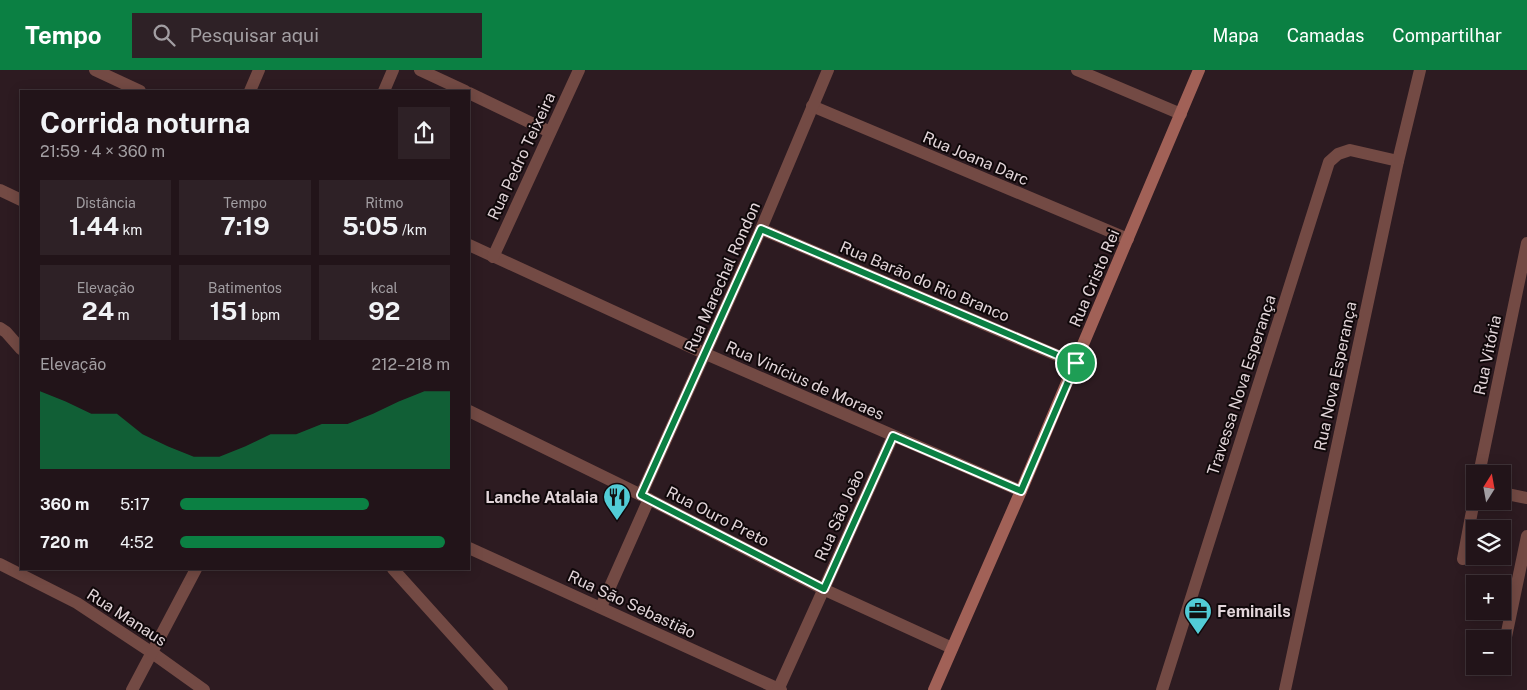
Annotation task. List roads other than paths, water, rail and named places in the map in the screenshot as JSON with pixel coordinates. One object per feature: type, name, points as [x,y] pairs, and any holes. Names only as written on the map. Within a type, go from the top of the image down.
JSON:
[{"type":"street","points":[[96,70],[119,75],[139,90]]},
{"type":"street","points":[[250,90],[259,70]]},
{"type":"street","points":[[384,90],[393,70]]},
{"type":"street","points":[[420,70],[463,90]]},
{"type":"street","name":"Rua Pedro Teixeira","points":[[493,256],[579,70]]},
{"type":"street","name":"Rua Marechal Rondon","points":[[601,607],[645,497],[828,70]]},
{"type":"street","points":[[1077,70],[1181,114]]},
{"type":"street","name":"Rua Cristo Rei","points":[[934,690],[1076,363],[1199,70]]},
{"type":"street","name":"Rua Nova Esperança","points":[[1285,690],[1398,161],[1420,70]]},
{"type":"street","points":[[470,93],[550,132]]},
{"type":"street","name":"Rua Joana Darc","points":[[812,106],[1128,239]]},
{"type":"street","name":"Travessa Nova Esperança","points":[[1162,690],[1329,162],[1338,154],[1350,150],[1398,161]]},
{"type":"street","points":[[0,190],[20,200]]},
{"type":"street","name":"Rua Barão do Rio Branco","points":[[761,229],[1076,363]]},
{"type":"street","name":"Rua Vitória","points":[[1481,465],[1527,243]]},
{"type":"street","name":"Rua Vinícius de Moraes","points":[[470,246],[706,354],[1021,491]]},
{"type":"street","points":[[0,328],[20,348]]},
{"type":"street","name":"Rua Ouro Preto","points":[[470,411],[645,497],[824,589],[952,648]]},
{"type":"street","name":"Rua São João","points":[[779,690],[893,436]]},
{"type":"street","points":[[1511,495],[1527,498]]},
{"type":"street","points":[[1463,559],[1472,510]]},
{"type":"street","points":[[1507,630],[1527,536]]},
{"type":"street","name":"Rua São Sebastião","points":[[470,548],[779,690]]},
{"type":"street","name":"Rua Manaus","points":[[0,564],[77,603],[152,652],[204,690]]},
{"type":"street","points":[[132,690],[195,570]]},
{"type":"street","points":[[394,570],[502,690]]},
{"type":"place","name":"Lanche Atalaia","points":[[617,521]]},
{"type":"place","name":"Feminails","points":[[1198,635]]}]
